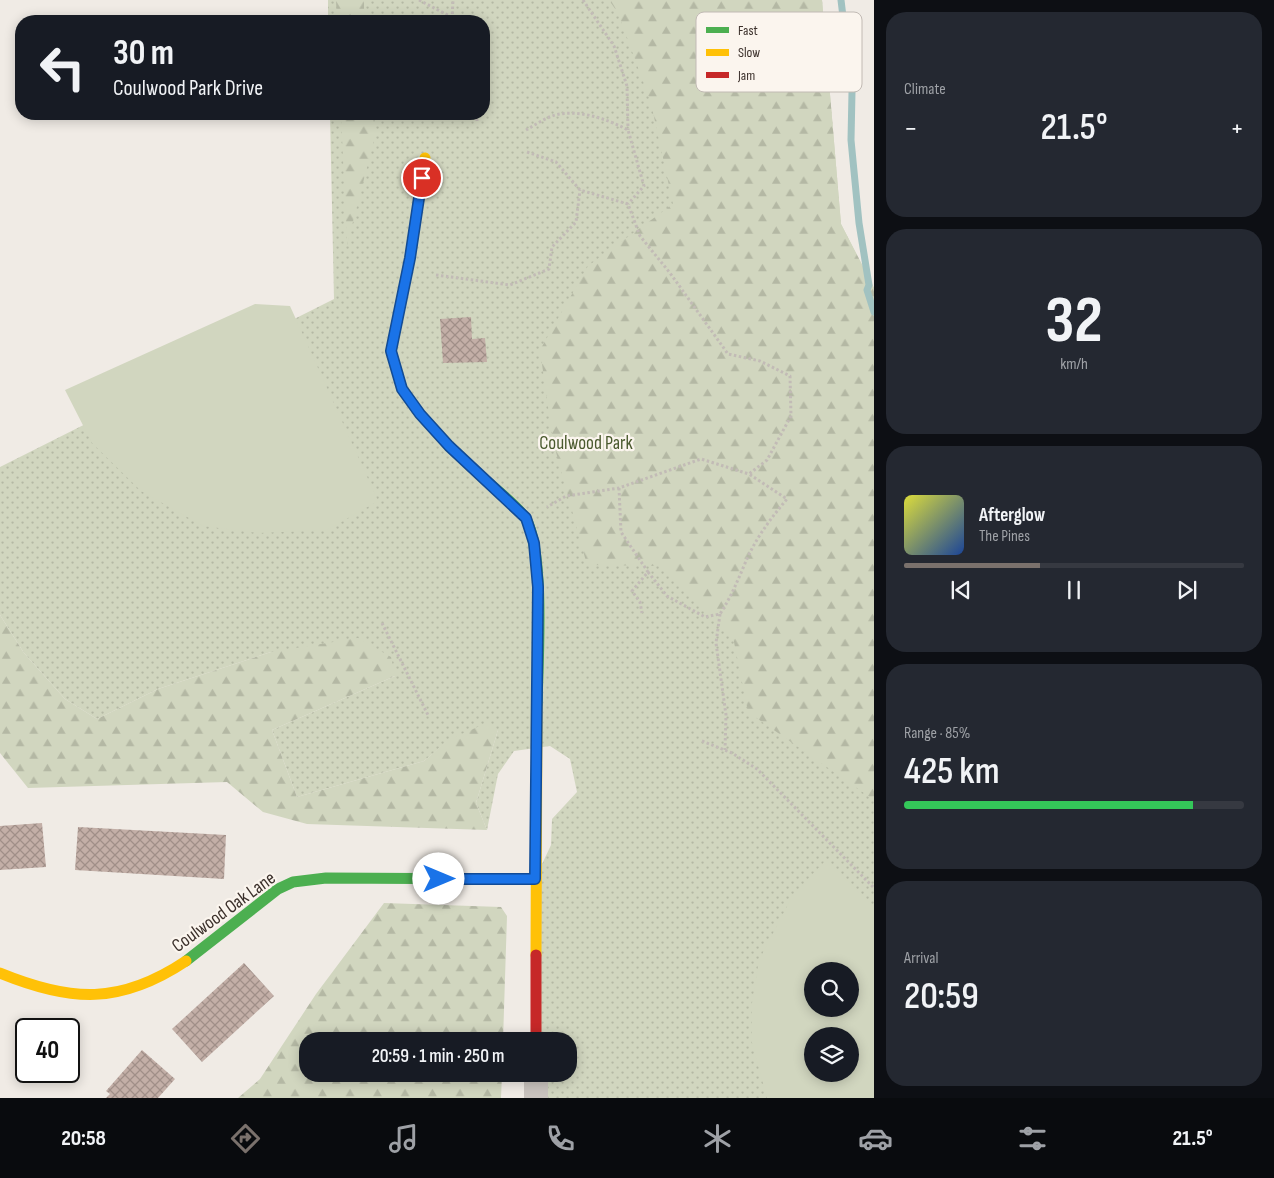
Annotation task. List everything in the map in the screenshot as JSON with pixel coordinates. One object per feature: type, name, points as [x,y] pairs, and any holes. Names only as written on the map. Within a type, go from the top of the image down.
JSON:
[{"type":"street","points":[[424,158],[410,258],[391,351],[402,389],[420,414],[449,446],[526,518],[534,543],[538,587],[535,879],[536,1032]]},
{"type":"street","name":"Coulwood Oak Lane","points":[[0,973],[24,983],[62,994],[94,996],[127,989],[158,978],[183,963],[278,889],[293,882],[326,878],[535,879]]},
{"type":"street","points":[[536,1082],[536,1098]]},
{"type":"path","points":[[419,0],[445,15]]},
{"type":"path","points":[[452,15],[453,0]]},
{"type":"path","points":[[582,0],[614,46],[627,86],[628,130],[644,186],[628,204]]},
{"type":"path","points":[[526,130],[555,115],[581,115],[605,118],[628,130]]},
{"type":"path","points":[[527,152],[556,162],[580,190],[628,204]]},
{"type":"path","points":[[436,276],[510,285],[549,269],[552,247],[576,222],[580,190]]},
{"type":"path","points":[[628,204],[640,236],[728,354],[760,362],[790,376],[791,416],[767,460],[749,474]]},
{"type":"path","points":[[526,518],[566,496],[619,488],[701,459],[749,474],[787,499],[768,521],[746,560],[735,591],[720,614],[716,642],[726,714],[725,750]]},
{"type":"path","points":[[619,488],[621,532],[667,596],[704,617],[720,614]]},
{"type":"path","points":[[642,613],[640,602],[632,591],[648,572]]},
{"type":"path","points":[[382,623],[428,715]]},
{"type":"path","points":[[702,741],[725,750],[757,769],[874,888]]},
{"type":"green space","name":"Coulwood Park","points":[[328,0],[822,0],[823,12],[696,12],[696,92],[830,92],[841,224],[874,288],[874,1098],[536,1098],[536,1082],[577,1082],[577,1032],[536,1032],[535,879],[551,845],[552,819],[577,792],[570,759],[550,746],[514,751],[498,774],[487,830],[476,803],[498,730],[449,740],[424,761],[297,797],[272,730],[395,676],[271,652],[158,689],[97,719],[65,699],[24,653],[0,615],[0,467],[334,299],[330,120],[490,120],[490,15],[328,15]]},
{"type":"green space","points":[[336,0],[364,0],[364,15],[337,15]]},
{"type":"green space","points":[[609,0],[822,0],[823,12],[696,12],[696,92],[830,92],[841,224],[874,288],[874,800],[748,712],[733,637],[662,566],[587,565],[553,441],[540,350],[588,266],[673,204],[651,103],[618,13]]},
{"type":"green space","points":[[341,120],[375,120],[376,132],[347,245]]},
{"type":"green space","points":[[255,304],[290,306],[378,501],[327,530],[259,533],[203,526],[141,491],[92,443],[65,390]]},
{"type":"green space","points":[[0,615],[24,653],[65,699],[97,719],[158,689],[271,652],[358,638],[391,657],[395,676],[272,730],[297,797],[424,761],[448,740],[489,722],[498,730],[476,803],[487,830],[307,824],[263,812],[227,782],[28,788],[0,753]]},
{"type":"green space","points":[[826,860],[874,907],[874,1098],[767,1098],[752,1043],[752,1003],[759,960],[793,895]]},
{"type":"green space","points":[[384,903],[501,907],[507,916],[503,1032],[299,1032],[299,1082],[502,1082],[501,1098],[238,1098],[260,1079],[316,994]]},
{"type":"building","points":[[471,317],[472,339],[485,338],[487,362],[443,363],[440,319]]},
{"type":"building","points":[[42,823],[46,867],[0,870],[0,826]]},
{"type":"building","points":[[78,827],[226,835],[224,879],[75,870]]},
{"type":"building","points":[[244,963],[274,996],[202,1062],[172,1029]]},
{"type":"building","points":[[142,1050],[175,1079],[158,1098],[106,1098],[110,1094],[106,1091]]},
{"type":"waterway","points":[[841,0],[842,12]]},
{"type":"waterway","points":[[852,92],[851,140],[859,223],[869,285],[867,290],[874,312]]},
{"type":"traffic: fast","points":[[482,477],[523,514],[532,535],[536,557],[539,608],[537,704]]},
{"type":"traffic: fast","points":[[186,961],[278,889],[293,882],[326,878],[535,879]]},
{"type":"traffic: slow","points":[[425,158],[410,258],[391,351],[402,389],[420,414],[449,446],[482,477]]},
{"type":"traffic: slow","points":[[536,955],[537,704]]},
{"type":"traffic: slow","points":[[0,973],[50,990],[73,994],[95,994],[117,992],[139,986],[186,961]]},
{"type":"traffic: jam","points":[[536,955],[536,1032]]},
{"type":"route","points":[[422,178],[410,258],[391,351],[402,389],[420,414],[449,446],[526,518],[534,543],[538,587],[535,879],[439,879]]}]
